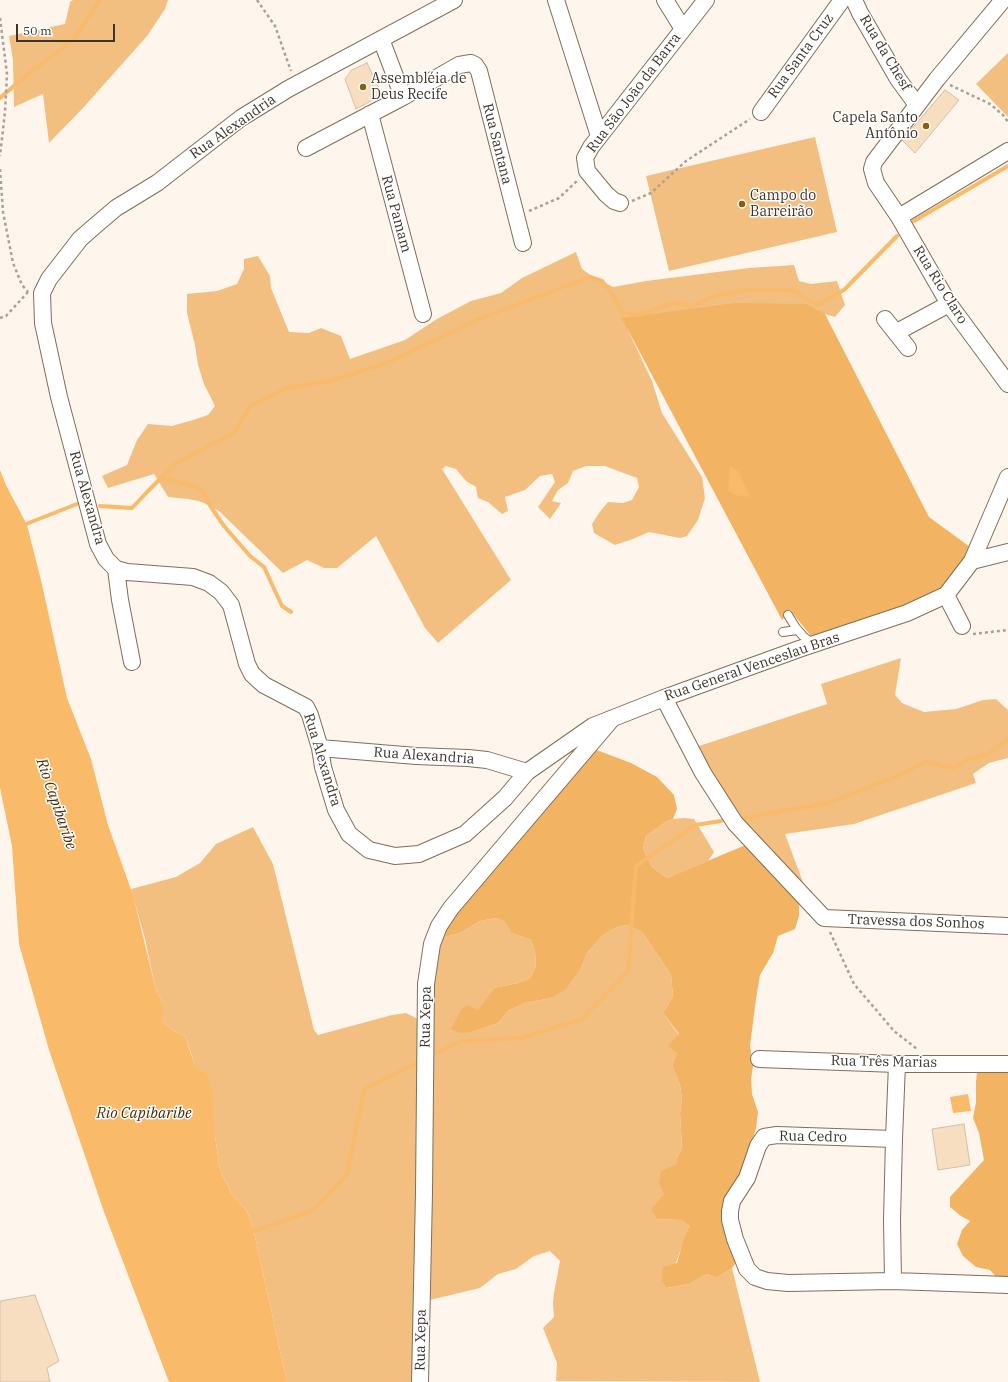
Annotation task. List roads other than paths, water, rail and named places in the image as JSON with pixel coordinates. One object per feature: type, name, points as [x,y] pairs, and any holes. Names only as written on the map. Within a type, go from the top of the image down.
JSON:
[{"type":"street","name":"Rua Alexandria","points":[[35,292],[49,279],[80,239],[101,220],[116,208],[156,183],[241,118],[296,85],[454,0]]},
{"type":"street","points":[[556,0],[600,136]]},
{"type":"street","points":[[665,0],[683,29]]},
{"type":"street","name":"Rua São João da Barra","points":[[620,203],[614,201],[606,194],[587,171],[585,158],[591,147],[706,0]]},
{"type":"street","name":"Rua Santa Cruz","points":[[761,112],[842,0]]},
{"type":"street","name":"Rua da Chesf","points":[[854,0],[898,79],[917,106]]},
{"type":"street","points":[[917,106],[937,79],[1003,0]]},
{"type":"street","points":[[306,148],[403,97],[380,39]]},
{"type":"street","name":"Rua Santana","points":[[403,97],[459,65],[471,63],[475,65],[479,71],[523,243]]},
{"type":"street","name":"Rua Rio Claro","points":[[917,106],[874,162],[872,169],[876,183],[899,217],[949,304],[1008,384]]},
{"type":"street","name":"Rua Pamam","points":[[370,114],[423,314]]},
{"type":"street","points":[[899,217],[1008,151]]},
{"type":"street","name":"Rua Alexandra","points":[[35,292],[59,397],[86,499],[98,544],[106,559],[116,570],[193,577],[210,583],[221,592],[231,606],[247,664],[252,674],[264,685],[306,707],[310,715],[320,748],[323,767],[336,810],[349,834],[369,850],[395,856],[419,854],[465,834],[505,798],[527,772]]},
{"type":"street","points":[[897,332],[949,304]]},
{"type":"street","points":[[885,319],[897,332],[908,348]]},
{"type":"street","name":"Rua General Venceslau Bras","points":[[527,772],[593,726],[664,698],[907,613],[946,595],[972,561],[1008,477]]},
{"type":"street","points":[[972,561],[1008,552]]},
{"type":"street","points":[[116,570],[132,662]]},
{"type":"street","points":[[946,595],[962,626]]},
{"type":"street","name":"Travessa dos Sonhos","points":[[664,698],[703,773],[735,823],[824,918],[1008,926]]},
{"type":"street","name":"Rua Xepa","points":[[420,1382],[426,984],[432,944],[438,926],[451,908],[518,828],[615,717]]},
{"type":"street","name":"Rua Alexandria","points":[[320,748],[487,760],[527,772]]},
{"type":"street","name":"Rua Três Marias","points":[[759,1059],[897,1064],[1008,1064]]},
{"type":"street","points":[[893,1281],[892,1220],[897,1064]]},
{"type":"street","name":"Rua Cedro","points":[[894,1139],[777,1135],[764,1137],[758,1146],[747,1178],[732,1201],[730,1220],[735,1239],[747,1269],[755,1277],[767,1281],[788,1283],[893,1281],[1008,1285]]},
{"type":"lane","points":[[788,615],[797,630],[809,641],[818,643]]},
{"type":"lane","points":[[783,632],[797,630]]},
{"type":"water","points":[[730,465],[740,473],[751,497],[735,495],[728,491]]},
{"type":"water","name":"Rio Capibaribe","points":[[0,470],[6,485],[27,525],[41,580],[67,698],[91,759],[108,825],[133,895],[155,986],[162,1003],[162,1021],[172,1030],[185,1036],[195,1066],[208,1075],[212,1096],[215,1136],[220,1170],[232,1194],[247,1211],[254,1232],[287,1382],[169,1382],[104,1212],[49,1050],[19,944],[12,846],[0,788]]},
{"type":"water","points":[[968,1094],[971,1111],[953,1113],[950,1097]]},
{"type":"waterway","points":[[0,98],[28,74],[72,41],[100,0]]},
{"type":"waterway","points":[[914,221],[1008,166]]},
{"type":"waterway","points":[[100,506],[132,508],[176,463],[234,433],[251,405],[287,388],[334,380],[389,362],[479,319],[590,277],[602,281],[615,298],[622,313],[638,315],[674,303],[691,306],[718,295],[746,290],[792,290],[818,305],[844,290],[897,236]]},
{"type":"waterway","points":[[161,478],[197,487],[204,493],[211,507],[224,526],[250,556],[264,567],[282,606],[291,612]]},
{"type":"waterway","points":[[21,526],[77,504]]},
{"type":"waterway","points":[[744,818],[827,803],[893,778],[926,762],[954,768],[969,759],[989,754],[1008,738]]},
{"type":"waterway","points":[[436,1053],[462,1041],[522,1038],[582,1019],[628,971],[636,866],[695,825],[721,821]]},
{"type":"waterway","points":[[249,1233],[314,1210],[347,1174],[364,1089],[415,1064]]},
{"type":"place","name":"Assembléia de Deus Recife","points":[[363,87]]},
{"type":"place","name":"Capela Santo Antônio","points":[[926,126]]},
{"type":"place","name":"Campo do Barreirão","points":[[742,204]]}]
